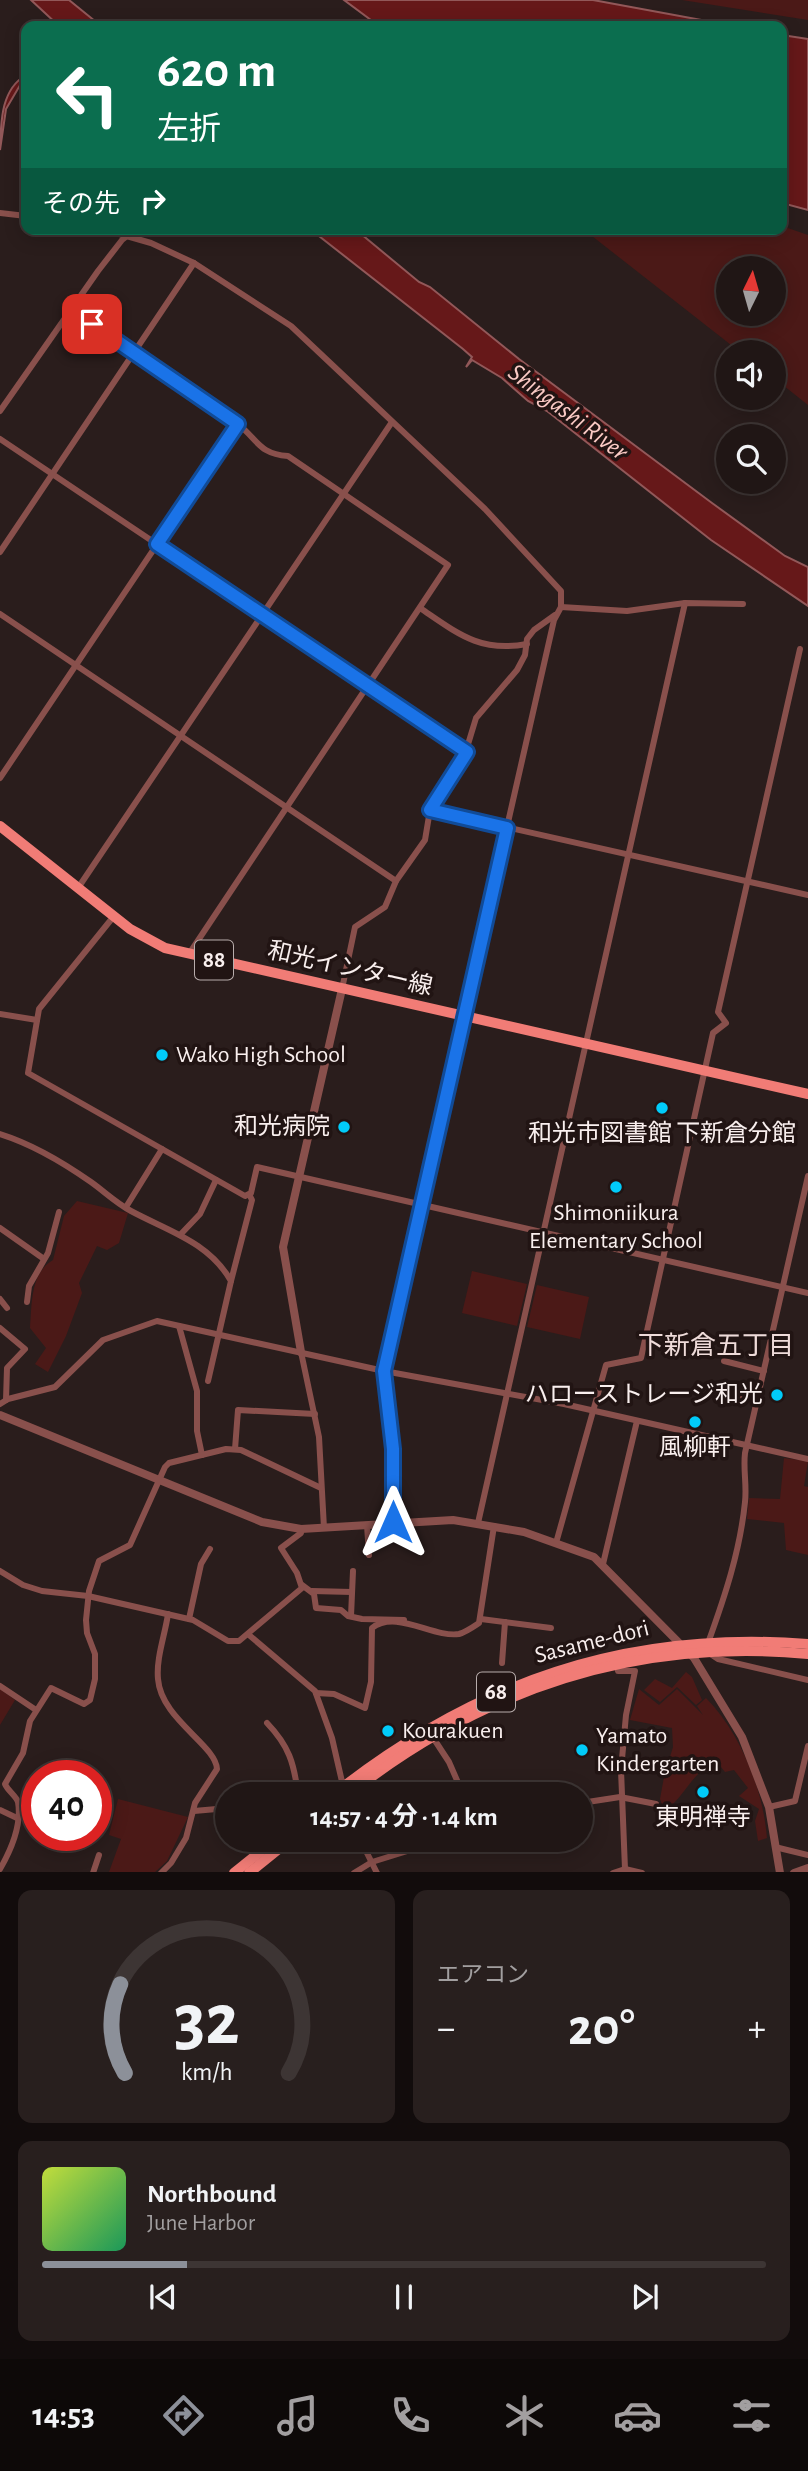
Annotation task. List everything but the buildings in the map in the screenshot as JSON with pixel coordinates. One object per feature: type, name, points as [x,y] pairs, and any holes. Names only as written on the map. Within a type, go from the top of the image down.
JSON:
[{"type":"main road","name":"和光インター線","points":[[1,829],[149,942],[190,954],[808,1094]]},
{"type":"main road","name":"Sasame-dori","points":[[359,1782],[432,1736],[527,1690],[617,1664],[689,1653],[708,1647],[808,1644]]},
{"type":"main road","name":"Sasame-dori","points":[[356,1782],[415,1735],[495,1693],[581,1662],[681,1645],[808,1654]]},
{"type":"main road","points":[[234,1872],[259,1852]]},
{"type":"main road","points":[[249,1872],[274,1852]]},
{"type":"street","points":[[0,213],[21,215]]},
{"type":"street","points":[[0,411],[71,309],[127,235],[194,263],[291,326],[485,509],[561,591],[559,611],[384,1371],[393,1449],[393,1522]]},
{"type":"street","points":[[0,552],[194,263]]},
{"type":"street","points":[[71,309],[238,424],[265,451],[271,455],[288,456],[448,565],[190,954]]},
{"type":"street","points":[[78,888],[391,422]]},
{"type":"street","points":[[0,778],[238,424]]},
{"type":"street","points":[[0,439],[467,752]]},
{"type":"street","points":[[478,1523],[685,603]]},
{"type":"street","points":[[324,1528],[319,1437],[283,1247],[355,927],[384,907],[396,881],[425,840],[430,810],[467,752],[476,718],[517,670],[534,630],[559,611],[627,611],[685,603],[743,604]]},
{"type":"street","points":[[420,608],[460,635],[481,643],[502,649],[527,645]]},
{"type":"street","points":[[0,614],[396,881]]},
{"type":"street","points":[[556,1544],[606,1365],[641,1358],[713,1033],[726,1023],[718,1012],[800,649]]},
{"type":"street","points":[[430,810],[808,895]]},
{"type":"street","points":[[114,916],[39,1009],[29,1073],[216,1180],[250,1196]]},
{"type":"street","points":[[0,1014],[37,1020]]},
{"type":"street","points":[[0,1134],[27,1144],[82,1175],[125,1207],[180,1235],[217,1259],[231,1281]]},
{"type":"street","points":[[125,1207],[162,1149]]},
{"type":"street","points":[[208,1381],[257,1167],[808,1293]]},
{"type":"street","points":[[808,1176],[747,1446],[743,1471],[745,1501],[732,1576],[708,1647],[718,1659],[808,1680]]},
{"type":"street","points":[[180,1235],[200,1214],[216,1180]]},
{"type":"street","points":[[27,1302],[29,1286],[44,1259],[59,1212]]},
{"type":"street","points":[[0,1228],[44,1259]]},
{"type":"street","points":[[0,1300],[7,1308]]},
{"type":"street","points":[[0,1328],[25,1349],[8,1368],[3,1402],[55,1387],[103,1340],[117,1332],[157,1321],[384,1371],[593,1411],[808,1459]]},
{"type":"street","points":[[178,1326],[197,1391],[197,1431],[202,1455]]},
{"type":"street","points":[[724,1361],[764,1371]]},
{"type":"street","points":[[710,1390],[757,1400]]},
{"type":"street","points":[[235,1449],[238,1410],[314,1414]]},
{"type":"street","points":[[0,1415],[262,1522],[301,1529],[434,1519],[478,1523],[524,1532],[586,1553],[603,1564],[689,1653],[748,1748],[769,1807],[780,1872]]},
{"type":"street","points":[[603,1564],[637,1421]]},
{"type":"street","points":[[0,1869],[12,1849],[18,1800],[6,1788],[3,1776],[23,1753],[25,1732],[51,1688],[84,1704],[90,1700],[95,1679],[95,1654],[87,1633],[88,1596],[99,1561],[130,1545],[157,1480],[169,1463],[235,1449],[249,1452],[280,1471],[321,1488]]},
{"type":"street","points":[[367,1525],[369,1555]]},
{"type":"street","points":[[481,1619],[494,1526]]},
{"type":"street","points":[[301,1529],[301,1533],[281,1548],[302,1585],[312,1591],[352,1592]]},
{"type":"street","points":[[189,1619],[201,1564],[210,1549]]},
{"type":"street","points":[[0,1571],[23,1586],[42,1591],[88,1596],[189,1619],[228,1641],[239,1641],[249,1635],[302,1585]]},
{"type":"street","points":[[351,1616],[353,1571]]},
{"type":"street","points":[[312,1591],[316,1608],[341,1610],[351,1616],[397,1619],[457,1634],[481,1619],[551,1628]]},
{"type":"street","points":[[161,1872],[171,1863],[187,1838],[195,1803],[215,1776],[217,1763],[174,1718],[158,1681],[159,1655],[168,1614]]},
{"type":"street","points":[[502,1663],[505,1622]]},
{"type":"street","points":[[316,1693],[334,1694],[365,1708],[371,1682],[372,1628],[376,1624],[397,1623],[420,1626]]},
{"type":"street","points":[[249,1635],[316,1693],[344,1782]]},
{"type":"street","points":[[617,1664],[618,1671],[635,1671],[623,1737],[620,1797],[625,1869]]},
{"type":"street","points":[[0,1686],[36,1710]]},
{"type":"street","points":[[267,1723],[284,1741],[293,1758],[297,1782]]},
{"type":"street","points":[[432,1736],[457,1782]]},
{"type":"street","points":[[769,1807],[795,1801],[808,1746]]},
{"type":"street","points":[[593,1801],[620,1797],[656,1804]]},
{"type":"street","points":[[194,1811],[215,1809]]},
{"type":"street","points":[[0,1810],[17,1818]]},
{"type":"street","points":[[775,1847],[808,1855]]},
{"type":"street","points":[[367,1852],[377,1872]]},
{"type":"street","points":[[354,1872],[372,1862],[404,1852]]},
{"type":"street","points":[[93,1872],[99,1855]]},
{"type":"street","points":[[794,1872],[808,1868]]},
{"type":"street","points":[[613,1872],[625,1869],[642,1872]]},
{"type":"shaded area","points":[[682,0],[808,0],[808,20]]},
{"type":"shaded area","points":[[787,228],[808,235],[808,405],[786,388],[786,340],[725,340],[591,235],[787,235]]},
{"type":"shaded area","points":[[77,1201],[128,1213],[119,1243],[107,1250],[97,1246],[79,1283],[82,1293],[66,1336],[48,1372],[35,1364],[46,1348],[30,1328],[32,1300],[40,1273],[53,1260],[64,1216]]},
{"type":"shaded area","points":[[472,1271],[527,1284],[517,1326],[462,1313]]},
{"type":"shaded area","points":[[537,1285],[589,1297],[580,1339],[527,1327]]},
{"type":"shaded area","points":[[784,1458],[808,1461],[804,1486],[808,1487],[808,1555],[786,1550],[784,1523],[747,1519],[749,1498],[780,1499]]},
{"type":"shaded area","points":[[686,1672],[692,1677],[702,1700],[696,1705],[677,1687],[660,1702],[644,1690],[655,1679],[672,1688]]},
{"type":"shaded area","points":[[0,1689],[15,1700],[0,1725]]},
{"type":"shaded area","points":[[639,1689],[659,1705],[677,1689],[703,1715],[697,1706],[706,1698],[719,1712],[748,1763],[761,1801],[767,1838],[758,1841],[755,1821],[759,1809],[739,1796],[748,1788],[734,1770],[725,1772],[716,1761],[696,1776],[668,1809],[663,1807],[660,1799],[664,1777],[658,1775],[659,1770],[666,1770],[673,1747],[672,1728],[630,1720]]},
{"type":"shaded area","points":[[118,1799],[188,1817],[167,1861],[155,1872],[109,1872],[121,1839],[112,1836]]},
{"type":"water","points":[[31,0],[69,0],[95,21],[54,21]]},
{"type":"water","points":[[344,0],[593,0],[707,21],[372,21]]},
{"type":"water","points":[[787,36],[808,39],[808,210],[787,204]]},
{"type":"water","points":[[21,78],[21,84],[6,109],[0,150],[4,108],[17,81]]},
{"type":"water","name":"Shingashi River","points":[[318,235],[362,235],[519,359],[712,503],[785,556],[808,567],[808,606],[711,540],[547,411],[528,401],[502,378],[472,360],[466,367],[472,357]]},
{"type":"place","name":"Wako High School","points":[[162,1055]]},
{"type":"place","name":"和光市図書館 下新倉分館","points":[[662,1108]]},
{"type":"place","name":"和光病院","points":[[344,1127]]},
{"type":"place","name":"Shimoniikura Elementary School","points":[[616,1187]]},
{"type":"place","name":"ハローストレージ和光","points":[[777,1395]]},
{"type":"place","name":"風柳軒","points":[[695,1422]]},
{"type":"place","name":"Kourakuen","points":[[388,1731]]},
{"type":"place","name":"Yamato Kindergarten","points":[[582,1750]]},
{"type":"place","name":"東明禅寺","points":[[703,1792]]},
{"type":"district","name":"下新倉五丁目","points":[[716,1346]]},
{"type":"route","points":[[92,324],[238,424],[157,544],[467,752],[462,764],[430,810],[507,828],[384,1371],[393,1449],[393,1522]]}]
